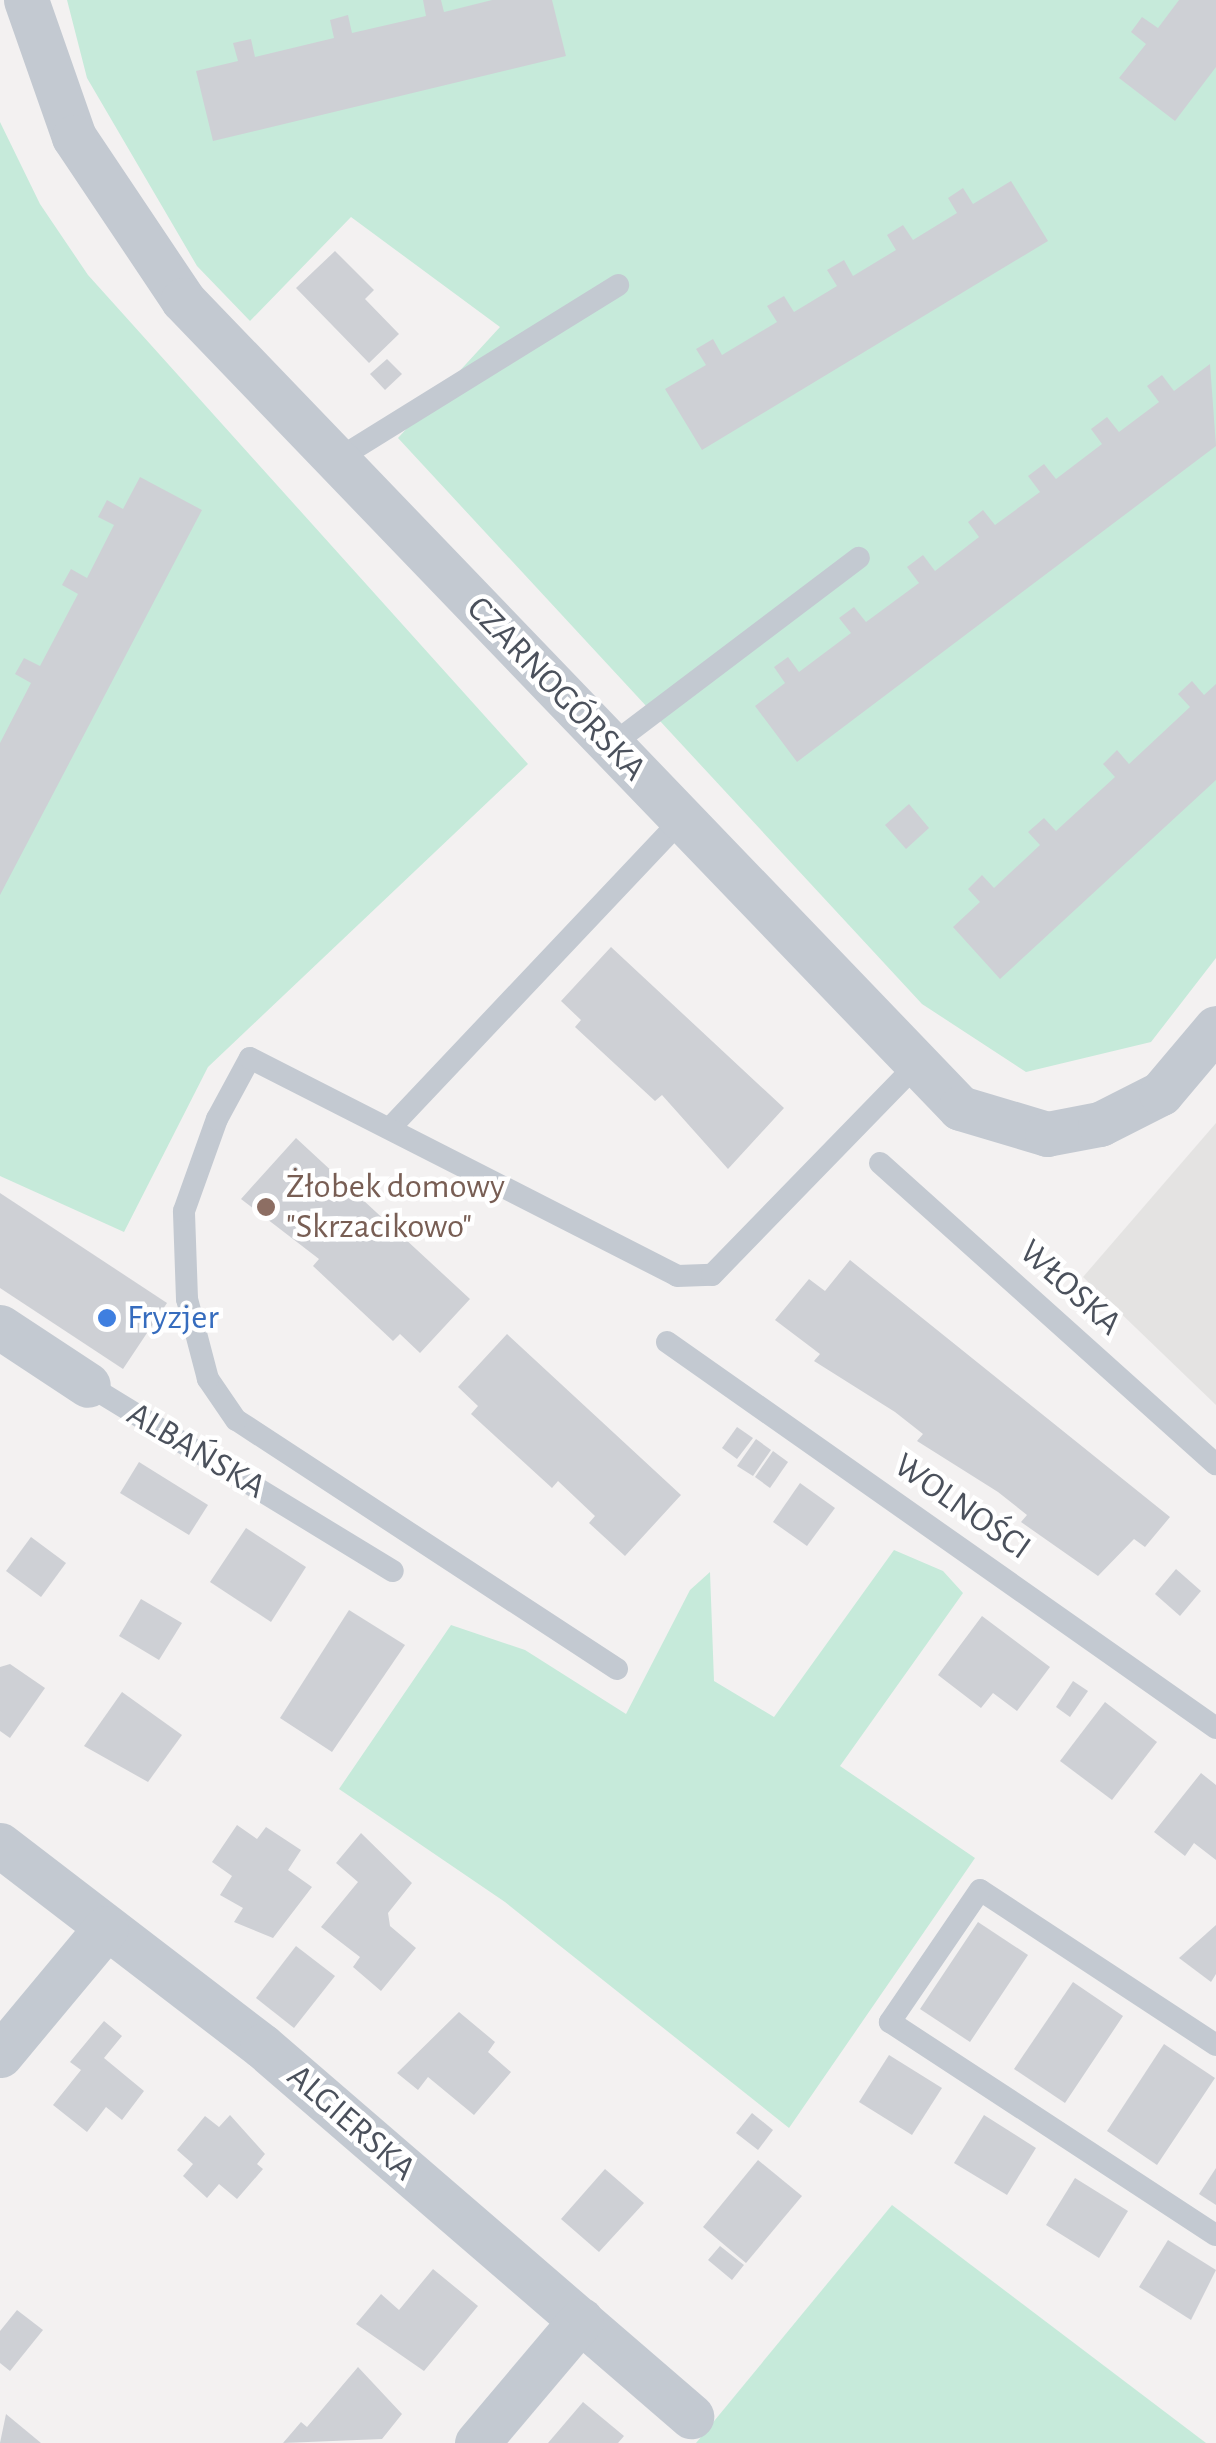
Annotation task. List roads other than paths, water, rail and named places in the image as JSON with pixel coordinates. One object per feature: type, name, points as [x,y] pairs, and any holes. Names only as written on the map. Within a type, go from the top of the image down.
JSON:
[{"type":"street","name":"CZARNOGÓRSKA","points":[[26,0],[74,137],[129,229],[183,300],[914,1067],[960,1108],[1046,1134],[1100,1124],[1161,1093],[1216,1028]]},
{"type":"street","name":"ALBAŃSKA","points":[[0,1327],[88,1384]]},
{"type":"street","name":"ALGIERSKA","points":[[0,1845],[262,2046],[691,2416]]},
{"type":"street","points":[[0,2055],[106,1928]]},
{"type":"street","points":[[478,2443],[582,2320]]},
{"type":"lane","points":[[336,460],[618,285]]},
{"type":"lane","points":[[610,746],[859,558]]},
{"type":"lane","points":[[390,1128],[681,820]]},
{"type":"lane","points":[[617,1669],[236,1420],[208,1379],[187,1298],[184,1211],[216,1119],[250,1058],[677,1276],[712,1275],[914,1067]]},
{"type":"lane","name":"WŁOSKA","points":[[880,1162],[1216,1464]]},
{"type":"lane","name":"WOLNOŚCI","points":[[667,1342],[1216,1728]]},
{"type":"lane","name":"ALBAŃSKA","points":[[88,1384],[393,1572]]},
{"type":"lane","points":[[1216,2045],[980,1890],[890,2022],[1216,2235]]},
{"type":"place","name":"Żłobek domowy \"Skrzacikowo\"","points":[[266,1207]]},
{"type":"place","name":"Fryzjer","points":[[107,1318]]}]
